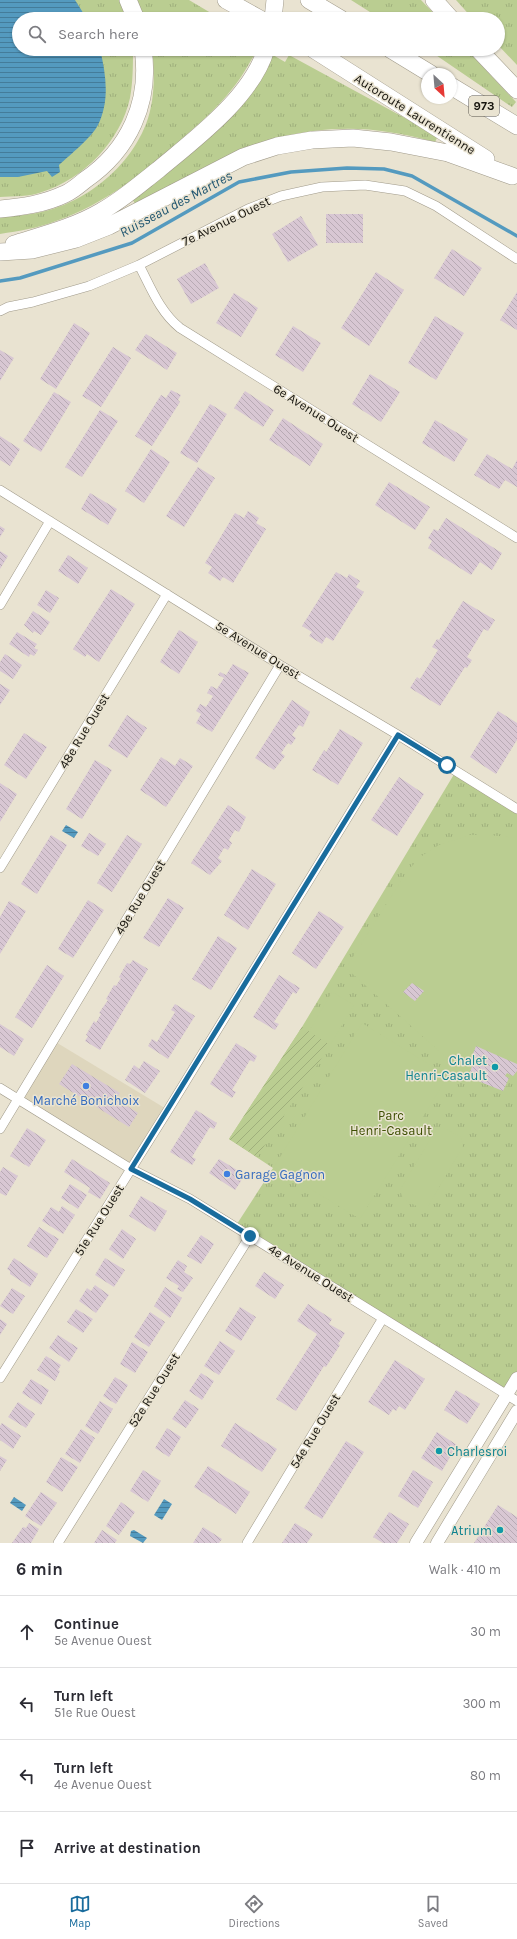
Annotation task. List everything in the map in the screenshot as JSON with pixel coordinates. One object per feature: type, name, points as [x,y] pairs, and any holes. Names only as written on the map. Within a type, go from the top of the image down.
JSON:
[{"type":"highway","points":[[128,0],[133,12]]},
{"type":"highway","points":[[226,0],[247,12]]},
{"type":"highway","points":[[238,0],[256,12]]},
{"type":"highway","points":[[274,12],[275,0]]},
{"type":"highway","points":[[310,0],[330,12]]},
{"type":"highway","points":[[434,0],[445,12]]},
{"type":"highway","points":[[0,209],[31,206],[66,194],[101,169],[123,141],[138,116],[144,93],[144,56]]},
{"type":"highway","points":[[0,248],[64,228],[101,212],[127,194],[176,155],[223,113],[253,78],[263,56]]},
{"type":"highway","name":"Autoroute Laurentienne","points":[[324,56],[515,177]]},
{"type":"highway","points":[[401,56],[421,68]]},
{"type":"highway","points":[[485,56],[517,90]]},
{"type":"highway","name":"973","points":[[457,90],[517,126]]},
{"type":"highway","points":[[0,252],[32,250],[76,239],[109,226],[243,157],[277,146],[312,140],[353,138],[392,142],[448,153],[515,177]]},
{"type":"street","name":"7e Avenue Ouest","points":[[0,311],[8,307],[33,302],[89,286],[139,265],[248,209],[281,196],[322,187],[365,186],[405,191],[436,206],[517,259]]},
{"type":"street","name":"6e Avenue Ouest","points":[[139,265],[163,312],[180,328],[517,538]]},
{"type":"street","name":"5e Avenue Ouest","points":[[0,490],[280,665],[398,735],[514,807]]},
{"type":"street","points":[[0,605],[50,521]]},
{"type":"street","name":"48e Rue Ouest","points":[[0,868],[168,594]]},
{"type":"street","name":"49e Rue Ouest","points":[[0,1129],[280,665]]},
{"type":"street","name":"51e Rue Ouest","points":[[0,1378],[131,1169],[398,735]]},
{"type":"street","points":[[514,807],[517,797]]},
{"type":"street","name":"4e Avenue Ouest","points":[[0,1088],[131,1169],[190,1199],[512,1398]]},
{"type":"street","name":"52e Rue Ouest","points":[[58,1543],[250,1236]]},
{"type":"street","name":"54e Rue Ouest","points":[[247,1543],[383,1318]]},
{"type":"street","points":[[416,1543],[512,1398],[517,1378]]},
{"type":"street","points":[[437,1543],[517,1411]]},
{"type":"shaded area","points":[[54,1041],[168,1110],[131,1169],[18,1099]]},
{"type":"green space","points":[[0,0],[119,0],[125,12],[12,12],[12,56],[133,56],[132,80],[130,98],[118,129],[109,143],[86,168],[72,178],[42,192],[32,195],[0,197]]},
{"type":"green space","points":[[137,0],[189,0],[209,12],[142,12]]},
{"type":"green space","points":[[351,0],[421,0],[432,12],[370,12]]},
{"type":"green space","points":[[456,0],[517,0],[517,65],[505,52],[505,12],[467,12]]},
{"type":"green space","points":[[153,56],[253,56],[239,80],[227,96],[169,151],[124,186],[91,206],[56,221],[0,234],[0,215],[23,215],[45,211],[67,204],[87,193],[106,179],[122,163],[136,144],[146,124],[153,96]]},
{"type":"green space","points":[[272,56],[285,62],[288,56],[291,56],[438,136],[435,142],[374,130],[337,129],[297,133],[276,138],[135,204],[132,198],[259,82]]},
{"type":"green space","points":[[437,56],[473,56],[516,102],[512,107],[457,68]]},
{"type":"green space","name":"Parc Henri-Casault","points":[[456,771],[517,809],[517,1378],[507,1394],[235,1227],[273,1168],[229,1139],[302,1027]]},
{"type":"green space","points":[[470,835],[489,835],[517,838],[517,1072],[503,1091],[468,1077],[346,968],[412,866],[423,855],[439,845]]},
{"type":"green space","points":[[332,992],[354,1005],[330,1045],[309,1031]]},
{"type":"green space","points":[[362,1023],[448,1076],[360,1219],[274,1167]]},
{"type":"green space","points":[[302,1027],[330,1045],[257,1157],[229,1139]]},
{"type":"green space","points":[[444,1128],[461,1137],[463,1146],[429,1205],[420,1208],[403,1199],[400,1190],[435,1131]]},
{"type":"water","points":[[0,0],[75,0],[83,12],[12,12],[12,56],[101,56],[106,87],[102,116],[91,135],[59,165],[60,172],[52,177],[47,171],[18,177],[0,177]]},
{"type":"water","points":[[66,825],[78,832],[74,838],[62,831]]},
{"type":"water","points":[[14,1497],[26,1505],[22,1511],[10,1503]]},
{"type":"water","points":[[164,1499],[172,1504],[162,1520],[154,1515]]},
{"type":"water","points":[[134,1530],[147,1538],[143,1543],[130,1536],[131,1531]]},
{"type":"building","points":[[326,214],[363,214],[363,243],[326,243]]},
{"type":"building","points":[[301,216],[318,245],[288,262],[272,234]]},
{"type":"building","points":[[452,249],[482,268],[464,296],[434,278]]},
{"type":"building","points":[[205,263],[219,288],[191,304],[177,279]]},
{"type":"building","points":[[376,272],[404,290],[369,346],[341,328]]},
{"type":"building","points":[[517,292],[517,330],[500,320]]},
{"type":"building","points":[[234,293],[258,308],[241,337],[216,323]]},
{"type":"building","points":[[435,316],[464,333],[436,380],[408,363]]},
{"type":"building","points":[[74,323],[90,333],[56,389],[40,379]]},
{"type":"building","points":[[293,326],[321,343],[303,372],[275,355]]},
{"type":"building","points":[[146,334],[177,353],[167,370],[135,350]]},
{"type":"building","points":[[113,347],[131,358],[101,407],[82,396]]},
{"type":"building","points":[[0,350],[14,358],[0,381]]},
{"type":"building","points":[[370,374],[400,392],[381,422],[352,404]]},
{"type":"building","points":[[171,390],[181,395],[178,400],[180,402],[152,446],[135,436],[161,395],[166,398]]},
{"type":"building","points":[[245,391],[274,410],[263,427],[234,408]]},
{"type":"building","points":[[54,392],[71,402],[41,452],[23,441]]},
{"type":"building","points":[[210,404],[227,414],[197,463],[180,453]]},
{"type":"building","points":[[100,410],[118,421],[82,477],[65,467]]},
{"type":"building","points":[[283,418],[323,444],[310,466],[269,440]]},
{"type":"building","points":[[435,420],[468,439],[454,462],[422,443]]},
{"type":"building","points":[[0,436],[20,449],[10,466],[0,460]]},
{"type":"building","points":[[151,449],[170,462],[144,503],[125,491]]},
{"type":"building","points":[[487,454],[512,469],[517,460],[517,487],[505,480],[499,489],[474,475]]},
{"type":"building","points":[[198,467],[215,478],[184,527],[166,516]]},
{"type":"building","points":[[389,482],[430,507],[415,530],[375,505]]},
{"type":"building","points":[[90,493],[117,509],[108,525],[81,509]]},
{"type":"building","points":[[248,511],[259,518],[256,523],[266,529],[233,583],[223,577],[220,581],[208,573],[212,567],[205,563],[235,513],[244,518]]},
{"type":"building","points":[[446,518],[502,553],[492,570],[480,562],[471,575],[428,548],[432,541],[428,538],[434,529],[438,531]]},
{"type":"building","points":[[0,526],[5,529],[0,537]]},
{"type":"building","points":[[0,551],[8,556],[0,569]]},
{"type":"building","points":[[68,555],[88,568],[78,584],[58,571]]},
{"type":"building","points":[[336,572],[347,578],[349,574],[360,581],[356,587],[364,592],[333,641],[326,637],[322,644],[309,636],[312,632],[302,626]]},
{"type":"building","points":[[111,589],[135,604],[99,662],[87,654],[85,657],[73,649]]},
{"type":"building","points":[[46,590],[59,598],[50,613],[37,605]]},
{"type":"building","points":[[463,601],[495,620],[488,631],[484,629],[467,657],[472,660],[467,668],[465,667],[440,706],[410,688],[417,677],[420,679],[438,650],[432,647],[437,639],[439,640]]},
{"type":"building","points":[[33,611],[50,622],[41,635],[34,631],[33,633],[24,625]]},
{"type":"building","points":[[179,630],[198,642],[179,674],[160,662]]},
{"type":"building","points":[[17,632],[37,644],[34,648],[38,650],[34,656],[30,654],[29,657],[9,644]]},
{"type":"building","points":[[5,654],[22,665],[13,679],[0,671],[0,662]]},
{"type":"building","points":[[233,664],[249,673],[212,732],[196,723],[201,714],[196,711],[200,704],[206,707],[213,696],[207,693],[211,686],[217,689],[224,678],[218,675],[220,672],[226,675]]},
{"type":"building","points":[[0,684],[10,690],[0,705]]},
{"type":"building","points":[[292,700],[310,712],[303,727],[299,725],[292,735],[296,738],[291,745],[288,743],[281,753],[285,756],[274,770],[255,758]]},
{"type":"building","points":[[498,711],[517,723],[517,740],[496,774],[470,757]]},
{"type":"building","points":[[127,715],[147,728],[127,758],[108,746]]},
{"type":"building","points":[[340,729],[363,743],[338,785],[312,770],[324,750],[326,752]]},
{"type":"building","points":[[24,733],[47,747],[26,779],[4,765]]},
{"type":"building","points":[[161,757],[175,766],[180,758],[193,766],[166,807],[140,790]]},
{"type":"building","points":[[95,760],[112,770],[82,819],[66,809]]},
{"type":"building","points":[[399,777],[424,794],[397,836],[371,820]]},
{"type":"building","points":[[0,783],[17,794],[0,822]]},
{"type":"building","points":[[228,805],[246,817],[239,832],[235,830],[229,840],[232,843],[228,850],[224,848],[218,858],[222,861],[210,875],[191,863]]},
{"type":"building","points":[[89,833],[106,844],[98,856],[81,846]]},
{"type":"building","points":[[51,835],[67,845],[37,894],[21,884]]},
{"type":"building","points":[[127,835],[142,844],[112,892],[97,883]]},
{"type":"building","points":[[252,869],[276,884],[248,930],[224,915]]},
{"type":"building","points":[[168,898],[184,908],[159,947],[143,938]]},
{"type":"building","points":[[88,900],[104,910],[73,958],[58,949]]},
{"type":"building","points":[[9,901],[26,911],[0,954],[0,917]]},
{"type":"building","points":[[319,911],[344,927],[316,969],[292,953]]},
{"type":"building","points":[[218,936],[237,948],[211,990],[192,979]]},
{"type":"building","points":[[133,960],[148,969],[100,1050],[85,1041],[88,1036],[86,1035],[94,1021],[96,1023],[101,1014],[99,1013],[108,1000],[106,999],[114,985],[116,986],[121,978],[119,977],[127,963],[130,964]]},
{"type":"building","points":[[47,965],[64,976],[32,1028],[15,1017]]},
{"type":"building","points":[[279,975],[300,988],[296,994],[293,992],[274,1022],[279,1024],[275,1030],[253,1017]]},
{"type":"building","points":[[412,983],[424,991],[415,1001],[403,992]]},
{"type":"building","points":[[175,1004],[195,1016],[168,1059],[148,1046],[152,1039],[157,1042],[175,1012],[171,1010]]},
{"type":"building","points":[[0,1024],[24,1039],[14,1056],[0,1047]]},
{"type":"building","points":[[236,1043],[257,1056],[254,1062],[250,1060],[232,1090],[236,1092],[232,1098],[210,1084]]},
{"type":"building","name":"Chalet Henri-Casault","points":[[476,1046],[517,1064],[517,1071],[513,1076],[507,1073],[505,1076],[509,1078],[503,1091],[468,1077],[473,1064],[476,1065],[477,1062],[471,1059]]},
{"type":"building","points":[[144,1061],[160,1071],[145,1093],[125,1080],[134,1065],[139,1069]]},
{"type":"building","points":[[72,1064],[120,1093],[116,1099],[138,1113],[129,1127],[59,1084]]},
{"type":"building","points":[[196,1110],[217,1123],[214,1129],[210,1127],[192,1157],[196,1159],[192,1165],[170,1152]]},
{"type":"building","points":[[27,1128],[46,1140],[29,1167],[10,1156]]},
{"type":"building","points":[[72,1159],[110,1183],[100,1199],[88,1192],[90,1188],[64,1172]]},
{"type":"building","points":[[219,1159],[245,1175],[235,1190],[209,1173]]},
{"type":"building","points":[[3,1167],[18,1176],[6,1196],[0,1193],[0,1172]]},
{"type":"building","points":[[70,1184],[87,1195],[78,1209],[61,1198]]},
{"type":"building","points":[[141,1196],[167,1211],[155,1232],[129,1216]]},
{"type":"building","points":[[62,1206],[75,1215],[63,1234],[42,1221],[51,1207],[59,1212]]},
{"type":"building","points":[[39,1227],[59,1239],[47,1258],[27,1246]]},
{"type":"building","points":[[122,1229],[136,1239],[123,1259],[109,1249]]},
{"type":"building","points":[[201,1235],[214,1244],[201,1264],[187,1256]]},
{"type":"building","points":[[14,1258],[38,1274],[30,1287],[10,1274],[10,1271],[7,1269]]},
{"type":"building","points":[[105,1258],[125,1270],[114,1287],[95,1275]]},
{"type":"building","points":[[178,1260],[187,1266],[184,1272],[193,1278],[183,1292],[177,1289],[179,1286],[166,1278]]},
{"type":"building","points":[[264,1272],[284,1285],[275,1299],[255,1286]]},
{"type":"building","points":[[95,1285],[109,1295],[96,1313],[79,1301],[87,1288],[91,1291]]},
{"type":"building","points":[[165,1287],[182,1298],[170,1318],[154,1306]]},
{"type":"building","points":[[12,1288],[25,1296],[13,1314],[0,1306]]},
{"type":"building","points":[[308,1304],[332,1319],[329,1324],[345,1333],[338,1344],[340,1345],[326,1367],[324,1366],[296,1411],[276,1399],[317,1334],[297,1321]]},
{"type":"building","points":[[240,1307],[256,1317],[241,1341],[225,1331]]},
{"type":"building","points":[[76,1309],[93,1319],[83,1333],[67,1322]]},
{"type":"building","points":[[150,1312],[165,1322],[149,1347],[134,1337]]},
{"type":"building","points":[[0,1319],[7,1324],[0,1335]]},
{"type":"building","points":[[58,1335],[78,1348],[69,1362],[49,1348]]},
{"type":"building","points":[[220,1341],[235,1351],[219,1375],[204,1366]]},
{"type":"building","points":[[132,1342],[148,1352],[135,1373],[120,1364]]},
{"type":"building","points":[[46,1356],[61,1365],[55,1381],[37,1370]]},
{"type":"building","points":[[395,1360],[425,1379],[405,1410],[399,1406],[396,1411],[393,1409],[389,1415],[368,1402]]},
{"type":"building","points":[[201,1373],[214,1381],[202,1400],[189,1391]]},
{"type":"building","points":[[115,1377],[128,1385],[116,1404],[103,1396]]},
{"type":"building","points":[[31,1379],[49,1390],[41,1405],[22,1393]]},
{"type":"building","points":[[456,1390],[480,1404],[467,1424],[444,1410]]},
{"type":"building","points":[[185,1400],[199,1409],[186,1428],[172,1419]]},
{"type":"building","points":[[100,1401],[113,1409],[98,1434],[85,1426]]},
{"type":"building","points":[[18,1402],[35,1414],[26,1428],[8,1417]]},
{"type":"building","points":[[2,1423],[21,1436],[13,1449],[0,1440],[0,1426]]},
{"type":"building","points":[[235,1423],[277,1449],[262,1472],[221,1446]]},
{"type":"building","points":[[167,1428],[181,1437],[169,1457],[155,1448]]},
{"type":"building","points":[[81,1429],[95,1438],[80,1463],[65,1454]]},
{"type":"building","name":"Charlesroi","points":[[437,1432],[457,1445],[442,1471],[421,1458]]},
{"type":"building","points":[[346,1441],[364,1452],[322,1519],[304,1508]]},
{"type":"building","points":[[0,1456],[7,1460],[0,1471]]},
{"type":"building","points":[[61,1457],[78,1467],[62,1492],[46,1482]]},
{"type":"building","points":[[208,1466],[250,1492],[236,1514],[194,1487]]},
{"type":"building","points":[[143,1470],[161,1481],[148,1502],[130,1491]]},
{"type":"building","name":"Charlesroi","points":[[413,1470],[433,1482],[418,1508],[398,1496]]},
{"type":"building","points":[[41,1492],[57,1503],[41,1526],[25,1516]]},
{"type":"building","points":[[121,1502],[135,1512],[119,1535],[106,1526]]},
{"type":"building","name":"Atrium","points":[[498,1505],[517,1517],[517,1543],[474,1543]]},
{"type":"building","points":[[389,1512],[409,1524],[397,1543],[383,1543],[373,1537]]},
{"type":"building","points":[[29,1523],[39,1529],[31,1543],[12,1543],[23,1527],[26,1528]]},
{"type":"building","points":[[295,1523],[313,1534],[307,1543],[282,1543]]},
{"type":"building","points":[[203,1527],[222,1539],[219,1543],[193,1543]]},
{"type":"building","points":[[102,1530],[117,1540],[115,1543],[94,1543]]},
{"type":"waterway","name":"Ruisseau des Martres","points":[[0,281],[20,278],[132,243],[239,182],[291,172],[347,168],[384,169],[412,176],[517,236]]},
{"type":"place","name":"Chalet Henri-Casault","points":[[495,1067]]},
{"type":"place","name":"Marché Bonichoix","points":[[86,1086]]},
{"type":"place","name":"Garage Gagnon","points":[[227,1174]]},
{"type":"place","name":"Charlesroi","points":[[439,1451]]},
{"type":"place","name":"Atrium","points":[[500,1530]]},
{"type":"route","points":[[250,1236],[190,1199],[131,1169],[398,735],[447,765]]}]
